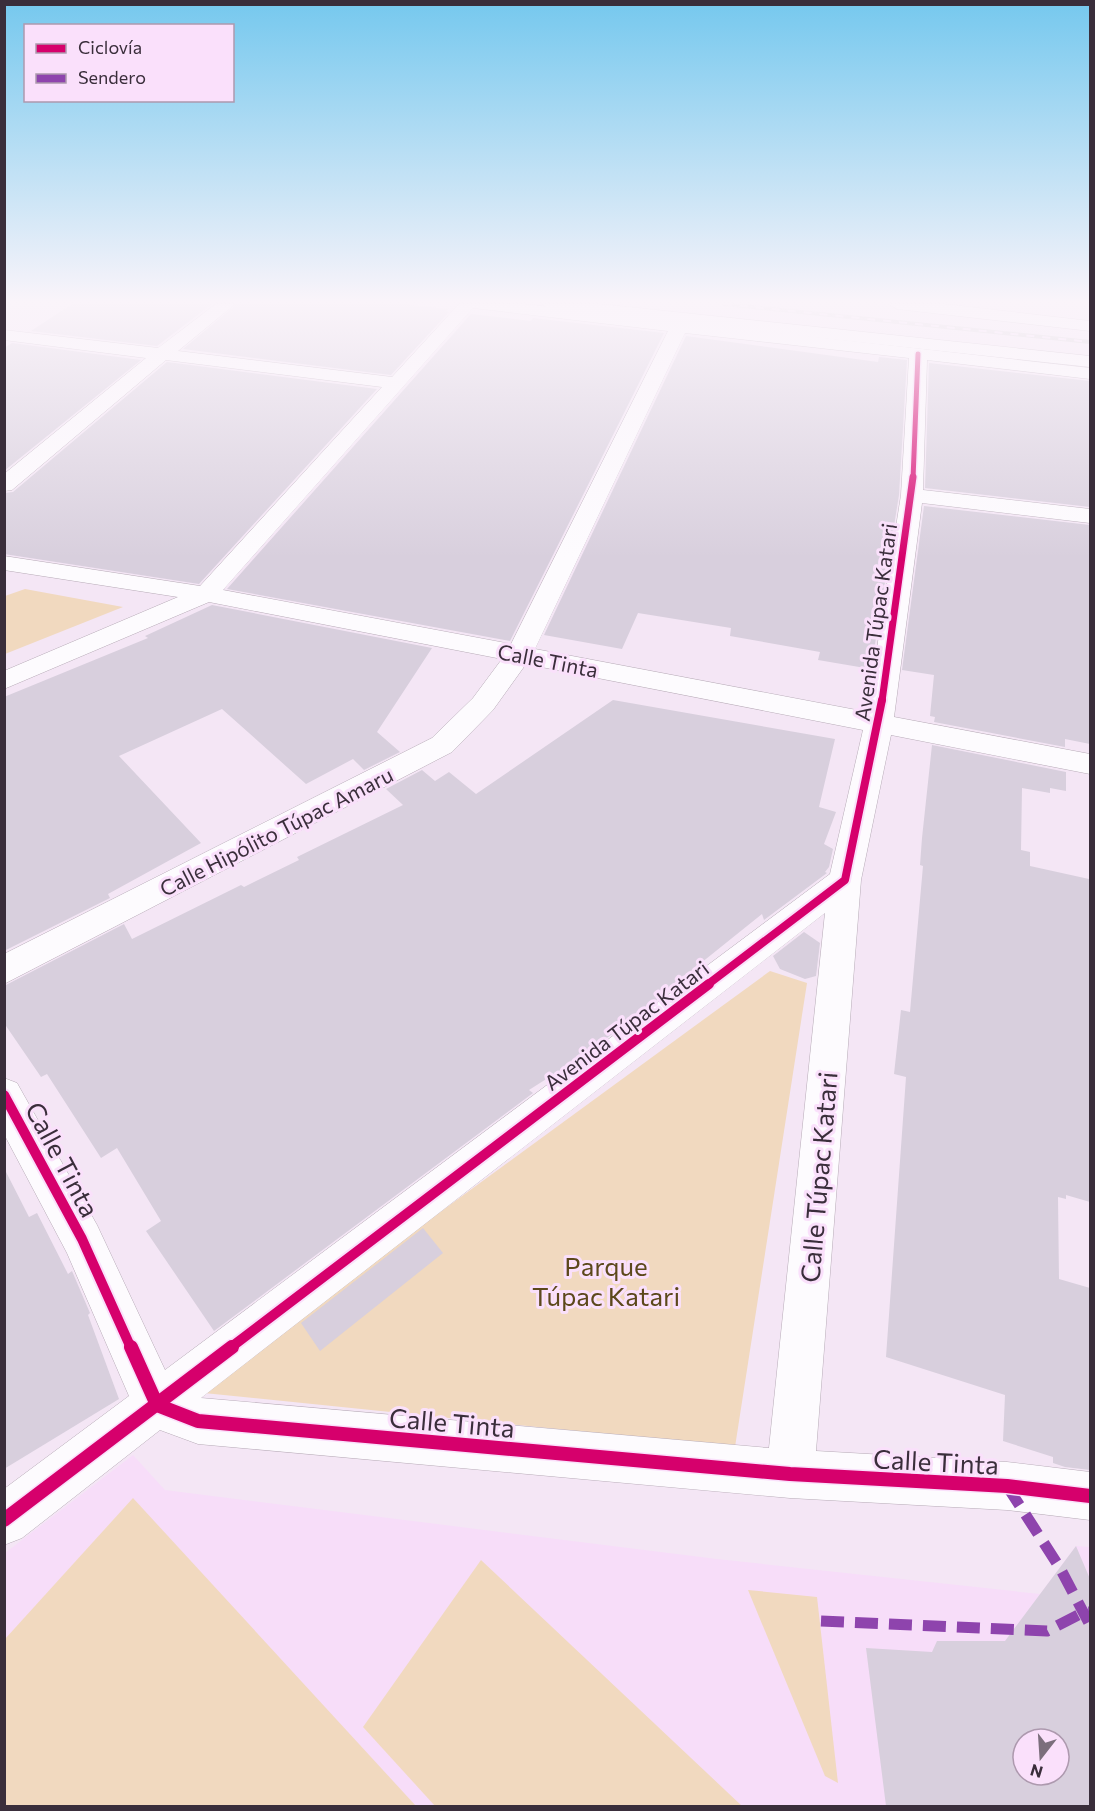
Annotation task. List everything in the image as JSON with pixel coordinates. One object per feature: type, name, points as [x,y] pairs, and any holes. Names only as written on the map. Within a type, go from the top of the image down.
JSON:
[{"type":"main road","points":[[4,485],[120,389]]},
{"type":"main road","points":[[4,681],[206,594],[390,389]]},
{"type":"main road","name":"Calle Hipólito Túpac Amaru","points":[[4,970],[442,745],[483,704],[519,655],[649,389]]},
{"type":"main road","name":"Avenida Túpac Katari","points":[[4,1520],[845,880],[879,723],[912,495],[917,389]]},
{"type":"main road","points":[[912,495],[1090,516]]},
{"type":"main road","name":"Calle Tinta","points":[[4,563],[206,594],[1090,764]]},
{"type":"main road","name":"Calle Túpac Katari","points":[[790,1474],[845,880]]},
{"type":"main road","name":"Calle Tinta","points":[[4,1095],[82,1239],[157,1405],[198,1421],[790,1474],[1006,1486],[1090,1496]]},
{"type":"shaded area","points":[[133,1455],[165,1490],[717,1559],[1040,1594],[1076,1546],[1090,1547],[1090,1806],[5,1806],[5,1553]]},
{"type":"green space","points":[[25,589],[123,607],[5,654],[5,596]]},
{"type":"green space","name":"Parque Túpac Katari","points":[[770,971],[807,983],[735,1447],[194,1392]]},
{"type":"green space","points":[[133,1498],[416,1806],[5,1806],[5,1639]]},
{"type":"green space","points":[[481,1560],[742,1806],[435,1806],[363,1727]]},
{"type":"green space","points":[[748,1590],[817,1597],[838,1783],[825,1776]]},
{"type":"building","points":[[4,389],[106,389],[4,471]]},
{"type":"building","points":[[136,389],[377,389],[199,584],[4,554],[4,493],[13,492]]},
{"type":"building","points":[[405,389],[636,389],[510,641],[227,589]]},
{"type":"building","points":[[661,389],[905,389],[899,495],[871,669],[818,660],[820,652],[730,636],[731,628],[638,613],[622,649],[544,635]]},
{"type":"building","points":[[928,389],[1090,389],[1090,507],[925,488]]},
{"type":"building","points":[[924,506],[1090,525],[1090,744],[1065,739],[1065,747],[934,722],[935,717],[930,716],[934,675],[902,670]]},
{"type":"building","points":[[212,605],[432,648],[377,732],[400,752],[364,770],[353,759],[306,784],[222,709],[119,756],[201,843],[108,894],[110,898],[4,951],[4,697],[148,638],[145,636]]},
{"type":"building","points":[[613,700],[835,739],[819,807],[836,812],[824,844],[833,849],[829,867],[825,872],[827,873],[764,920],[762,914],[696,967],[698,969],[587,1053],[529,1090],[533,1093],[214,1331],[146,1231],[161,1221],[117,1148],[101,1158],[47,1074],[41,1077],[4,1023],[4,986],[124,924],[132,939],[241,885],[244,887],[299,860],[297,857],[403,805],[386,789],[422,770],[435,781],[449,772],[476,794]]},
{"type":"building","points":[[932,745],[1066,772],[1066,791],[1050,788],[1050,793],[1022,788],[1021,850],[1030,852],[1030,866],[1089,879],[1090,1202],[1066,1195],[1066,1199],[1058,1197],[1059,1279],[1090,1288],[1090,1470],[1053,1463],[1053,1457],[1003,1441],[1005,1395],[886,1357],[906,1077],[894,1074],[901,1010],[910,1012],[923,866],[920,865],[922,838]]},
{"type":"building","points":[[804,932],[820,943],[816,976],[805,979],[780,969],[773,956]]},
{"type":"building","points":[[4,1168],[29,1217],[37,1213],[68,1274],[72,1271],[90,1313],[88,1315],[119,1399],[4,1469]]},
{"type":"building","points":[[423,1228],[443,1253],[320,1351],[301,1323]]},
{"type":"building","points":[[1076,1546],[1090,1579],[1090,1806],[886,1806],[866,1648],[932,1652],[937,1641],[1005,1641]]},
{"type":"marked path","points":[[1007,1486],[1060,1568],[1090,1625]]},
{"type":"marked path","points":[[821,1621],[1047,1631],[1084,1612],[1090,1612]]},
{"type":"cycle path","points":[[4,1520],[845,880],[879,723],[912,495],[917,389]]},
{"type":"cycle path","points":[[4,1095],[82,1239],[157,1405],[198,1421],[790,1474],[1007,1486],[1090,1496]]}]
